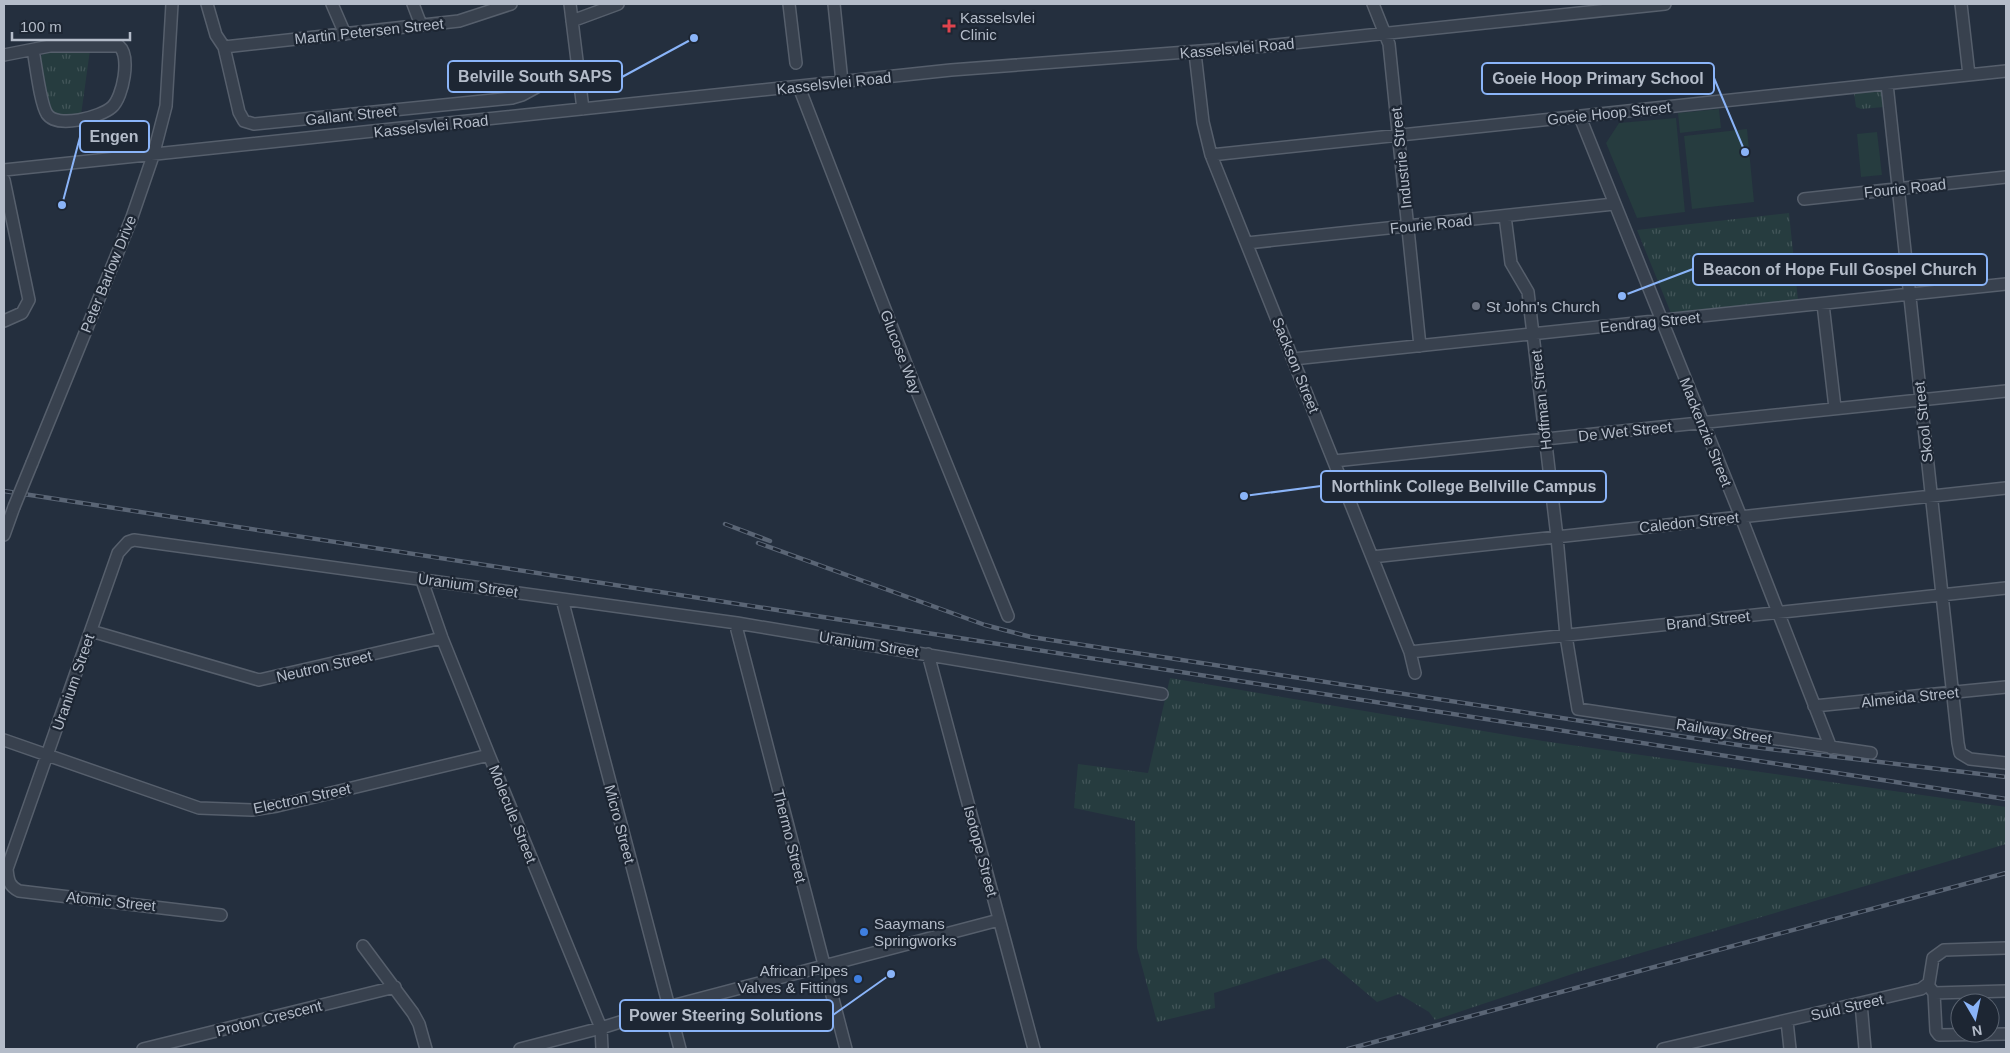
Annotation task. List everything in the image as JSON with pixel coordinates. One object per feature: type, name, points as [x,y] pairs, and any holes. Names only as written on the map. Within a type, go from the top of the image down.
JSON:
[{"type":"street","name":"Peter Barlow Drive","points":[[4,535],[130,220],[153,156],[166,106],[172,4]]},
{"type":"street","name":"Gallant Street","points":[[207,4],[216,35],[224,47],[239,112],[244,121],[254,124],[512,98],[522,95],[546,82],[578,76]]},
{"type":"street","points":[[332,4],[344,34]]},
{"type":"street","points":[[413,4],[421,25]]},
{"type":"street","name":"Martin Petersen Street","points":[[224,47],[459,21],[493,7],[511,4]]},
{"type":"street","points":[[570,4],[582,109]]},
{"type":"street","points":[[572,21],[618,4]]},
{"type":"street","points":[[789,4],[796,63]]},
{"type":"street","points":[[834,4],[842,82]]},
{"type":"street","name":"Industrie Street","points":[[1373,4],[1389,44],[1420,346]]},
{"type":"street","name":"Kasselsvlei Road","points":[[4,170],[153,156],[1006,65],[1195,53],[1612,7],[1665,4]]},
{"type":"street","points":[[1961,4],[1968,74]]},
{"type":"street","points":[[4,55],[50,46],[119,46],[124,51],[126,58],[123,83],[116,103],[107,111],[84,119],[62,122],[54,120],[45,109],[33,50]]},
{"type":"street","name":"Sackson Street","points":[[1195,53],[1203,122],[1211,155],[1410,652],[1415,673]]},
{"type":"street","name":"Goeie Hoop Street","points":[[1211,155],[2006,70]]},
{"type":"street","name":"Skool Street","points":[[1887,84],[1958,744],[1960,753],[1970,759],[2006,763]]},
{"type":"street","name":"Glucose Way","points":[[799,87],[917,392],[1008,616]]},
{"type":"street","name":"Mackenzie Street","points":[[1580,116],[1779,612],[1831,748]]},
{"type":"street","name":"Fourie Road","points":[[1804,199],[2006,178]]},
{"type":"street","points":[[4,180],[8,222],[29,300],[22,313],[4,320]]},
{"type":"street","name":"Fourie Road","points":[[1247,243],[1614,204]]},
{"type":"street","name":"Hoffman Street","points":[[1505,216],[1511,263],[1528,292],[1557,537],[1566,636],[1578,709]]},
{"type":"street","name":"Eendrag Street","points":[[1293,359],[2006,284]]},
{"type":"street","points":[[1823,304],[1835,408]]},
{"type":"street","name":"De Wet Street","points":[[1334,461],[2006,391]]},
{"type":"street","name":"Caledon Street","points":[[1372,557],[2006,488]]},
{"type":"street","name":"Uranium Street","points":[[8,879],[7,869],[118,553],[128,542],[134,540],[737,623],[1162,694]]},
{"type":"street","name":"Molecule Street","points":[[421,578],[442,638],[489,755],[602,1028],[602,1049]]},
{"type":"street","name":"Brand Street","points":[[1410,652],[2006,588]]},
{"type":"street","name":"Micro Street","points":[[562,599],[680,1049]]},
{"type":"street","name":"Thermo Street","points":[[737,623],[736,630],[846,1049]]},
{"type":"street","name":"Neutron Street","points":[[91,631],[259,680],[442,638]]},
{"type":"street","name":"Isotope Street","points":[[928,654],[1034,1049]]},
{"type":"street","name":"Almeida Street","points":[[1814,706],[2006,687]]},
{"type":"street","name":"Railway Street","points":[[1578,709],[1871,753]]},
{"type":"street","name":"Electron Street","points":[[4,740],[199,808],[224,810],[252,810],[277,806],[489,755]]},
{"type":"street","name":"Atomic Street","points":[[8,879],[12,887],[19,891],[221,914]]},
{"type":"street","points":[[520,1049],[602,1028],[668,1007],[823,965],[999,920]]},
{"type":"street","points":[[363,946],[395,987],[419,1024],[426,1049]]},
{"type":"street","points":[[2006,948],[1941,951],[1933,958],[1931,989],[1938,1034],[1945,1036],[2006,1034]]},
{"type":"street","name":"Proton Crescent","points":[[143,1049],[395,987]]},
{"type":"street","name":"Suid Street","points":[[1663,1049],[1713,1044],[1787,1021],[1921,989],[2006,991]]},
{"type":"street","points":[[1861,1003],[1866,1049]]},
{"type":"street","points":[[1787,1021],[1790,1049]]},
{"type":"green space","points":[[90,50],[81,115],[65,118],[51,113],[40,57],[45,52]]},
{"type":"green space","points":[[1882,91],[1884,107],[1861,109],[1856,107],[1854,93]]},
{"type":"green space","points":[[1719,109],[1721,128],[1680,133],[1678,113]]},
{"type":"green space","points":[[1676,118],[1685,212],[1637,218],[1606,143],[1619,123]]},
{"type":"green space","points":[[1747,129],[1754,202],[1692,209],[1684,136]]},
{"type":"green space","points":[[1877,132],[1882,175],[1861,177],[1857,134]]},
{"type":"green space","points":[[1789,213],[1798,300],[1671,313],[1637,230]]},
{"type":"green space","points":[[1170,678],[1543,741],[2006,807],[2006,844],[1587,969],[1435,1020],[1429,1012],[1399,994],[1377,1002],[1325,958],[1214,993],[1215,1008],[1157,1022],[1137,948],[1135,821],[1074,808],[1078,764],[1148,773]]},
{"type":"railway","points":[[4,491],[2006,799]]},
{"type":"railway","points":[[725,524],[770,541]]},
{"type":"railway","points":[[758,543],[985,625],[1031,637],[1745,746],[2006,777]]},
{"type":"railway","points":[[1348,1049],[2006,873]]},
{"type":"place","name":"Kasselsvlei Clinic","points":[[949,26]]},
{"type":"place","name":"Belville South SAPS","points":[[694,38]]},
{"type":"place","name":"Goeie Hoop Primary School","points":[[1745,152]]},
{"type":"place","name":"Engen","points":[[62,205]]},
{"type":"place","name":"Beacon of Hope Full Gospel Church","points":[[1622,296]]},
{"type":"place","name":"St John's Church","points":[[1476,306]]},
{"type":"place","name":"Northlink College Bellville Campus","points":[[1244,496]]},
{"type":"place","name":"Saaymans Springworks","points":[[864,932]]},
{"type":"place","name":"Power Steering Solutions","points":[[891,974]]},
{"type":"place","name":"African Pipes Valves & Fittings","points":[[858,979]]}]
